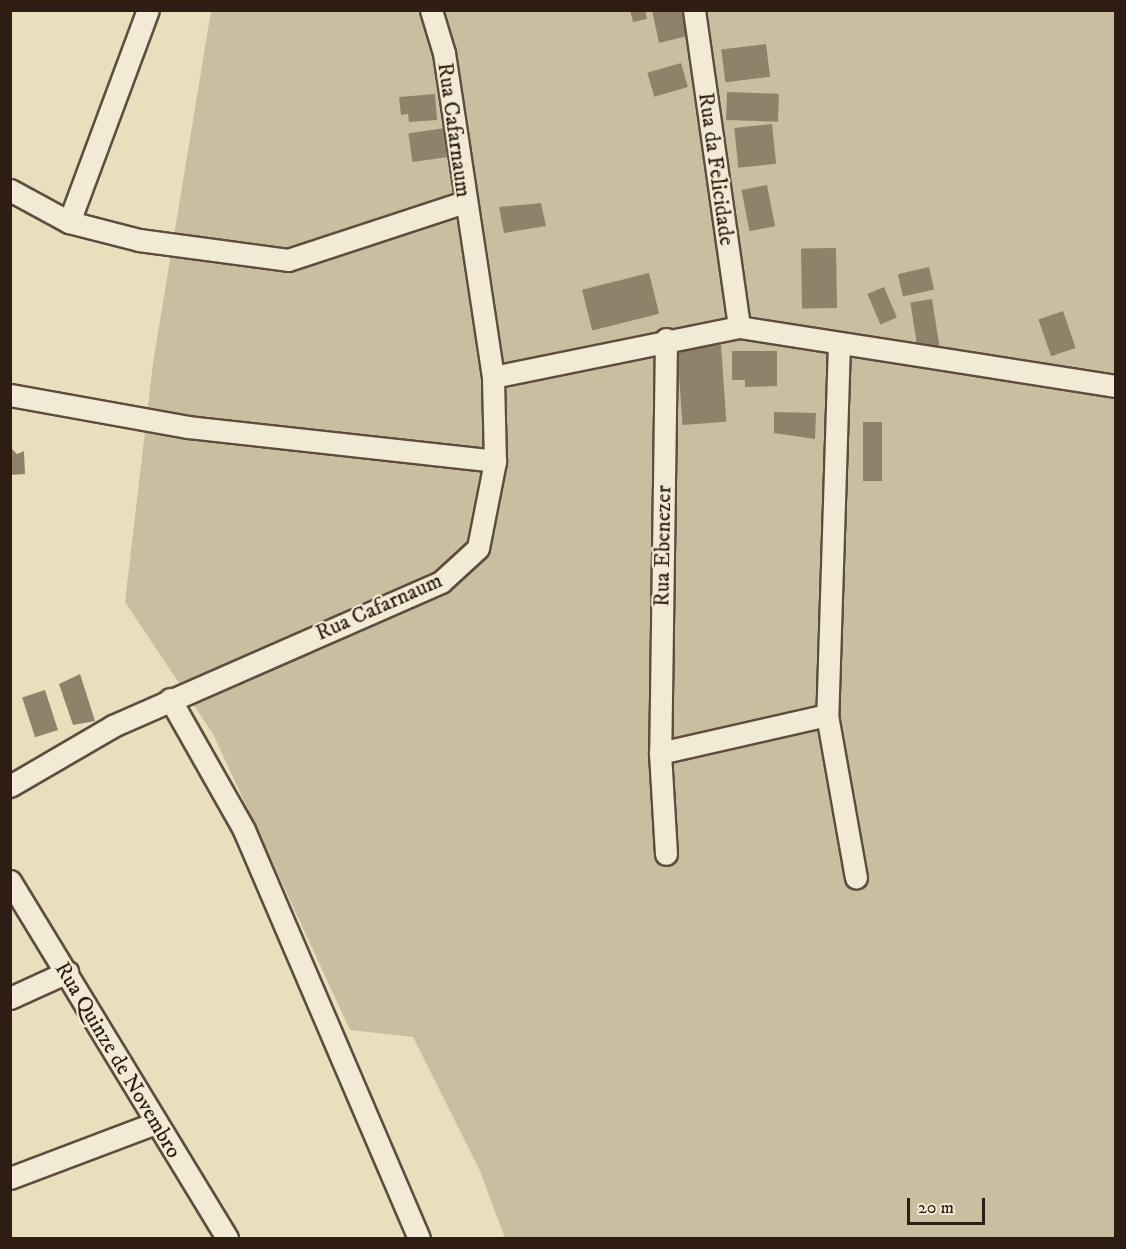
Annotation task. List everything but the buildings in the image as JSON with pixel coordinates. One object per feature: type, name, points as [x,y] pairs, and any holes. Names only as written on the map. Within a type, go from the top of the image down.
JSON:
[{"type":"street","points":[[69,222],[148,10]]},
{"type":"street","name":"Rua Cafarnaum","points":[[10,786],[170,699],[441,582],[465,564],[478,548],[495,461],[493,377],[464,202],[444,53],[431,10]]},
{"type":"street","name":"Rua da Felicidade","points":[[694,10],[739,327]]},
{"type":"street","points":[[10,190],[69,222],[139,240],[288,260],[464,202]]},
{"type":"street","points":[[493,377],[666,339],[739,327],[1116,386]]},
{"type":"street","name":"Rua Ebenezer","points":[[666,339],[660,753],[666,854]]},
{"type":"street","points":[[839,343],[827,715],[856,877]]},
{"type":"street","points":[[10,395],[188,427],[495,461]]},
{"type":"street","points":[[170,699],[244,830],[418,1239]]},
{"type":"street","points":[[660,753],[827,715]]},
{"type":"street","name":"Rua Quinze de Novembro","points":[[10,881],[67,972],[153,1124],[227,1239]]},
{"type":"street","points":[[10,999],[67,972]]},
{"type":"street","points":[[10,1178],[153,1124]]},
{"type":"shaded area","points":[[211,11],[1115,11],[1115,1238],[505,1238],[480,1171],[413,1037],[350,1030],[213,734],[125,602],[153,363]]}]
